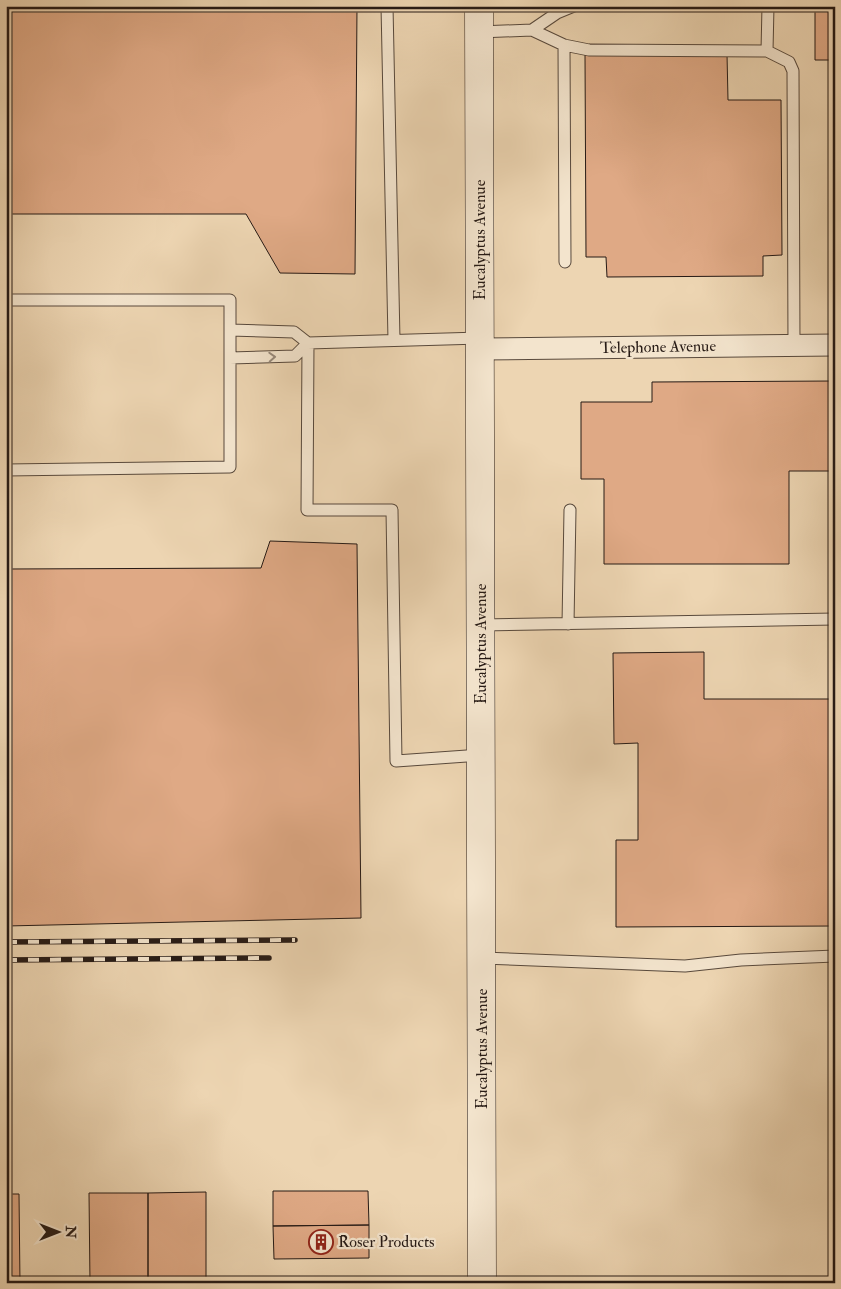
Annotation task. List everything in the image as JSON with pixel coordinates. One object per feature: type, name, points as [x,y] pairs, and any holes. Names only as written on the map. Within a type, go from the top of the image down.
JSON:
[{"type":"street","name":"Eucalyptus Avenue","points":[[479,19],[482,1283]]},
{"type":"street","name":"Telephone Avenue","points":[[480,343],[835,345]]},
{"type":"lane","points":[[387,6],[394,340]]},
{"type":"lane","points":[[532,30],[557,10],[574,6]]},
{"type":"lane","points":[[767,51],[768,6]]},
{"type":"lane","points":[[479,19],[532,30],[564,45],[589,50],[767,51],[789,62],[793,71],[794,346]]},
{"type":"lane","points":[[564,45],[565,262]]},
{"type":"lane","points":[[6,300],[230,300],[230,467],[6,470]]},
{"type":"lane","points":[[230,330],[294,332],[308,343],[394,340],[480,343]]},
{"type":"lane","points":[[230,358],[295,356],[308,343]]},
{"type":"lane","points":[[308,343],[306,510],[392,510],[396,760],[481,755]]},
{"type":"lane","points":[[568,624],[570,510]]},
{"type":"lane","points":[[481,625],[835,619]]},
{"type":"lane","points":[[482,958],[685,966],[741,960],[835,956]]},
{"type":"building","points":[[6,6],[357,6],[355,274],[280,273],[246,214],[6,214]]},
{"type":"building","points":[[815,6],[835,6],[835,60],[815,60]]},
{"type":"building","points":[[727,54],[728,100],[781,100],[782,255],[763,256],[763,276],[607,277],[606,257],[586,257],[585,55]]},
{"type":"building","points":[[834,381],[834,471],[789,471],[789,564],[604,564],[604,479],[581,479],[581,402],[652,402],[652,382]]},
{"type":"building","points":[[270,541],[357,544],[361,918],[6,926],[6,569],[261,568]]},
{"type":"building","points":[[704,652],[704,699],[835,699],[835,926],[616,927],[616,840],[638,840],[638,743],[614,744],[613,653]]},
{"type":"building","points":[[273,1191],[368,1191],[369,1225],[273,1226]]},
{"type":"building","points":[[206,1192],[206,1283],[148,1283],[148,1193]]},
{"type":"building","points":[[89,1193],[148,1193],[148,1283],[90,1283]]},
{"type":"building","points":[[6,1194],[19,1194],[20,1283],[6,1283]]},
{"type":"building","name":"Roser Products","points":[[369,1225],[369,1258],[274,1259],[273,1226]]},
{"type":"railway","points":[[6,942],[295,940]]},
{"type":"railway","points":[[6,960],[269,958]]},
{"type":"place","name":"Roser Products","points":[[321,1242]]}]
